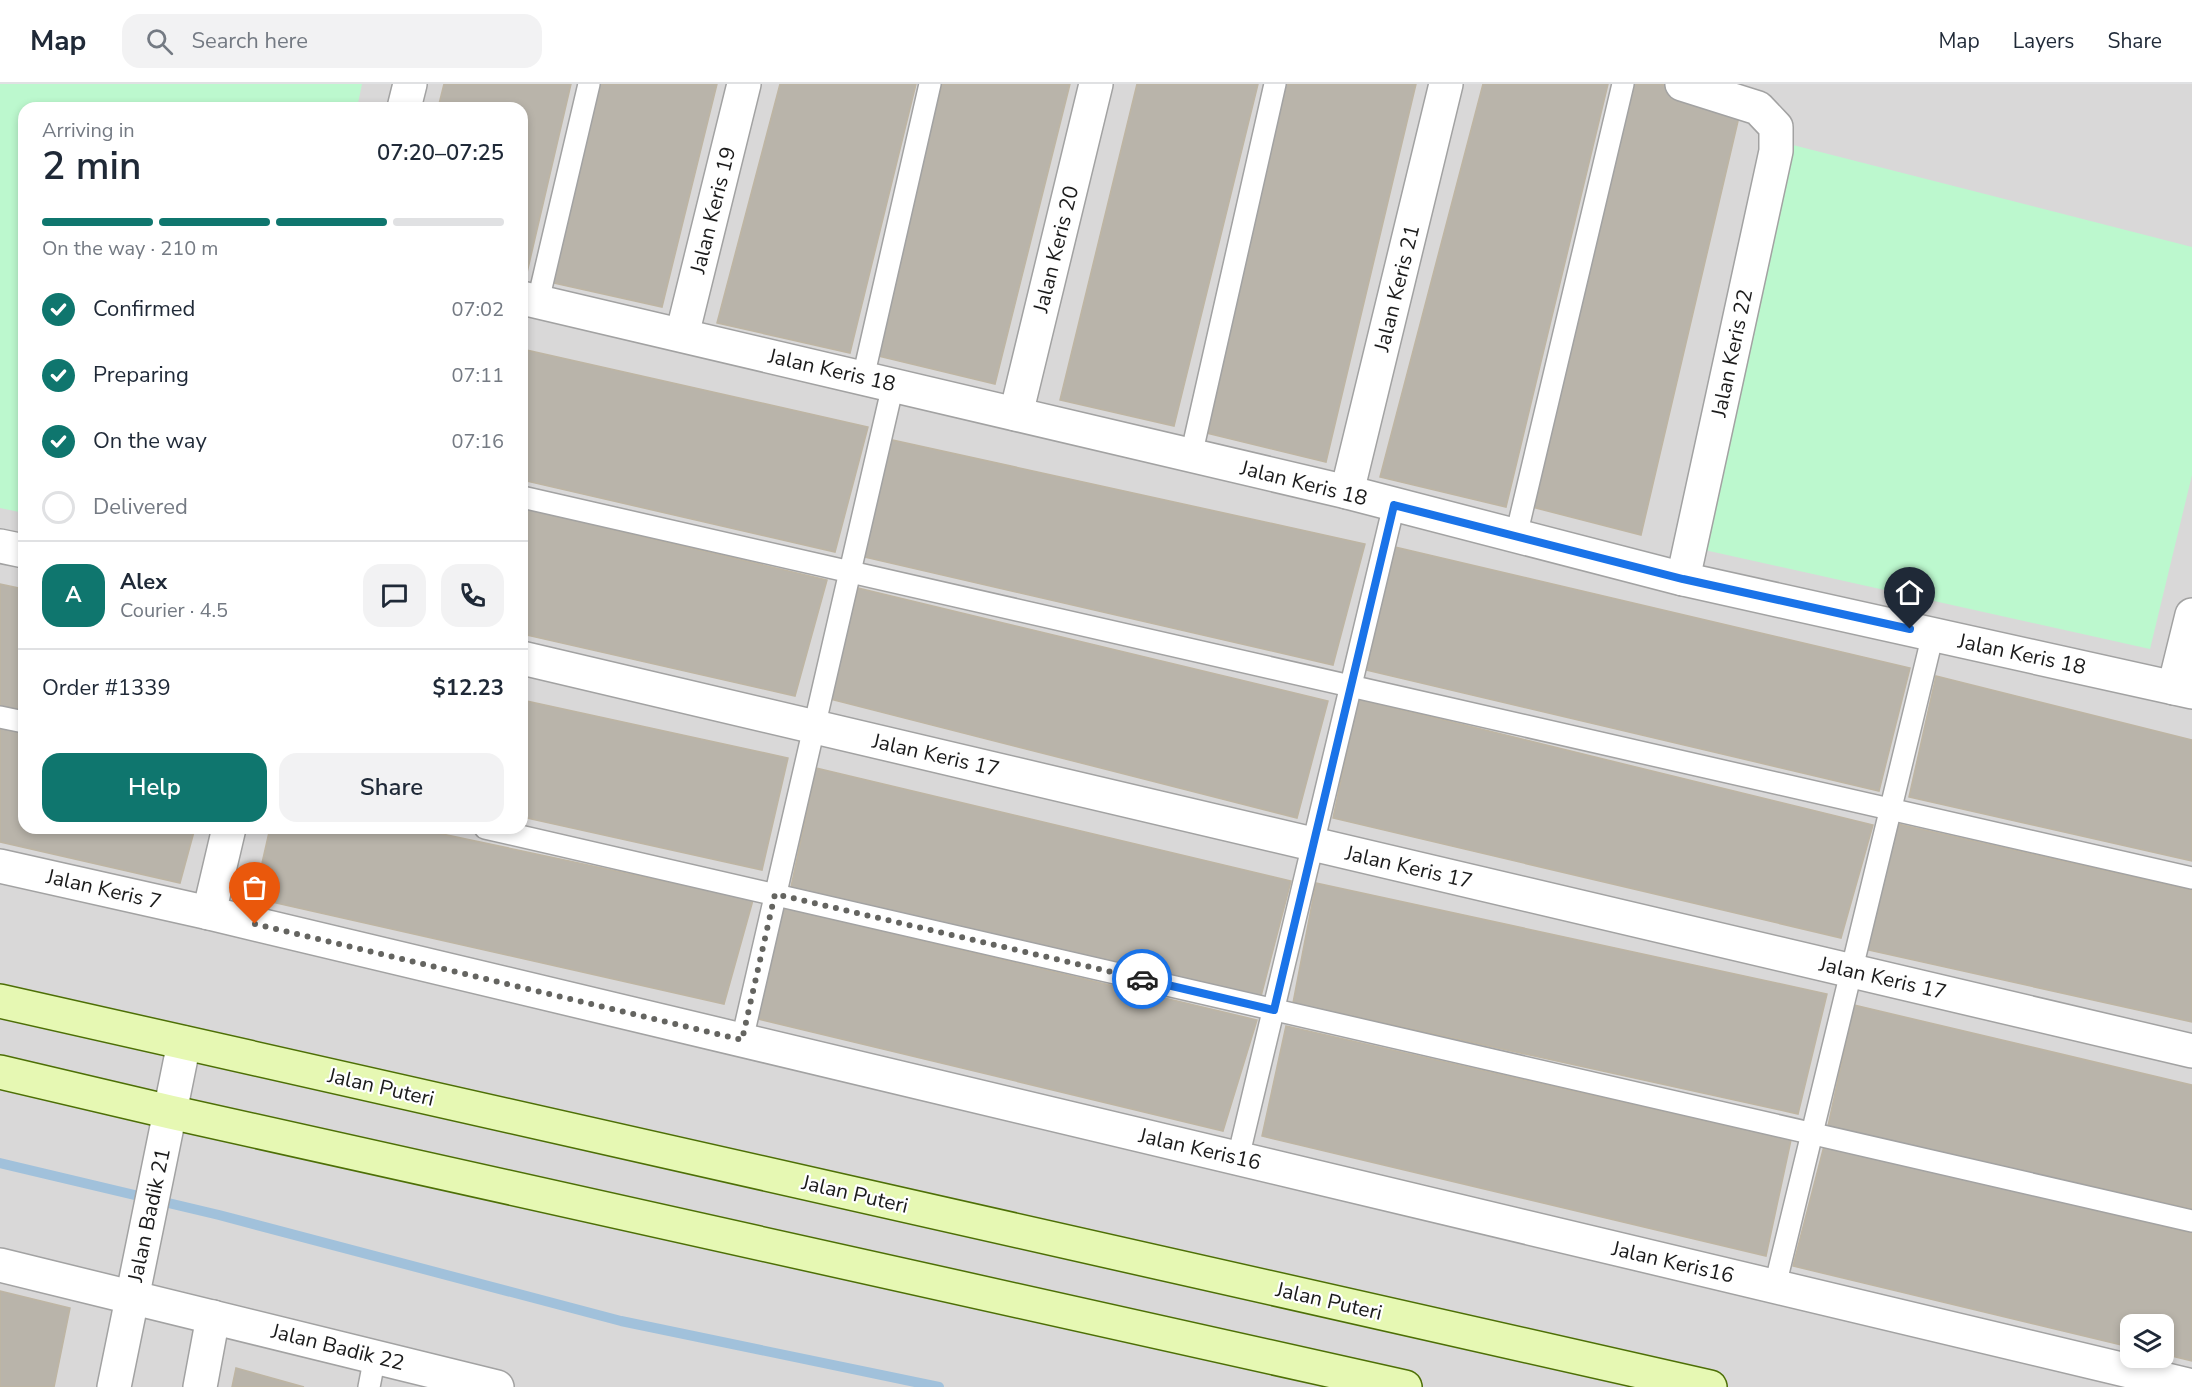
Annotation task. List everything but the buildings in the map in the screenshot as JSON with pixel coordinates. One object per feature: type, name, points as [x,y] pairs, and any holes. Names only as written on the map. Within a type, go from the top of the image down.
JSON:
[{"type":"main road","name":"Jalan Puteri","points":[[0,1001],[1710,1387]]},
{"type":"main road","points":[[0,1072],[170,1112],[1405,1387]]},
{"type":"street","points":[[406,102],[410,84]]},
{"type":"street","name":"Jalan Keris 19","points":[[682,335],[744,84]]},
{"type":"street","name":"Jalan Keris 20","points":[[1016,414],[1096,84]]},
{"type":"street","name":"Jalan Keris 21","points":[[1347,492],[1446,84]]},
{"type":"street","name":"Jalan Keris 22","points":[[1682,84],[1758,108],[1776,127],[1776,151],[1683,579]]},
{"type":"street","name":"Jalan Keris 18","points":[[530,299],[1347,492],[1683,579],[2183,690]]},
{"type":"street","points":[[0,546],[18,549]]},
{"type":"street","points":[[2183,690],[2192,615]]},
{"type":"street","name":"Jalan Keris 17","points":[[528,659],[2192,1051]]},
{"type":"street","points":[[209,913],[228,834]]},
{"type":"street","name":"Jalan Keris 7","points":[[0,866],[209,913]]},
{"type":"street","name":"Jalan Keris16","points":[[209,913],[2192,1386]]},
{"type":"street","name":"Jalan Badik 21","points":[[114,1387],[184,1042]]},
{"type":"street","name":"Jalan Badik 22","points":[[0,1265],[213,1317],[372,1371],[497,1387]]},
{"type":"street","points":[[200,1387],[213,1317]]},
{"type":"lane","points":[[530,299],[589,84]]},
{"type":"lane","points":[[742,1040],[850,572],[878,381],[930,84]]},
{"type":"lane","points":[[1191,456],[1275,84]]},
{"type":"lane","points":[[1516,536],[1623,84]]},
{"type":"lane","points":[[528,497],[2192,878]]},
{"type":"lane","points":[[1238,1158],[1394,505]]},
{"type":"lane","points":[[1775,1286],[1933,634]]},
{"type":"lane","points":[[0,717],[18,721]]},
{"type":"lane","points":[[511,834],[2192,1221]]},
{"type":"shaded area","points":[[0,84],[2192,84],[2192,1387],[0,1387]]},
{"type":"green space","points":[[0,84],[362,84],[358,102],[18,102],[18,512],[0,508]]},
{"type":"green space","points":[[1789,144],[2192,247],[2192,475],[2150,649],[1700,549]]},
{"type":"waterway","points":[[0,1163],[219,1215],[621,1321],[939,1387]]},
{"type":"way so far","points":[[255,924],[742,1040],[775,894],[1142,979]]},
{"type":"route","points":[[1142,979],[1274,1010],[1394,505],[1683,579],[1910,629]]}]
